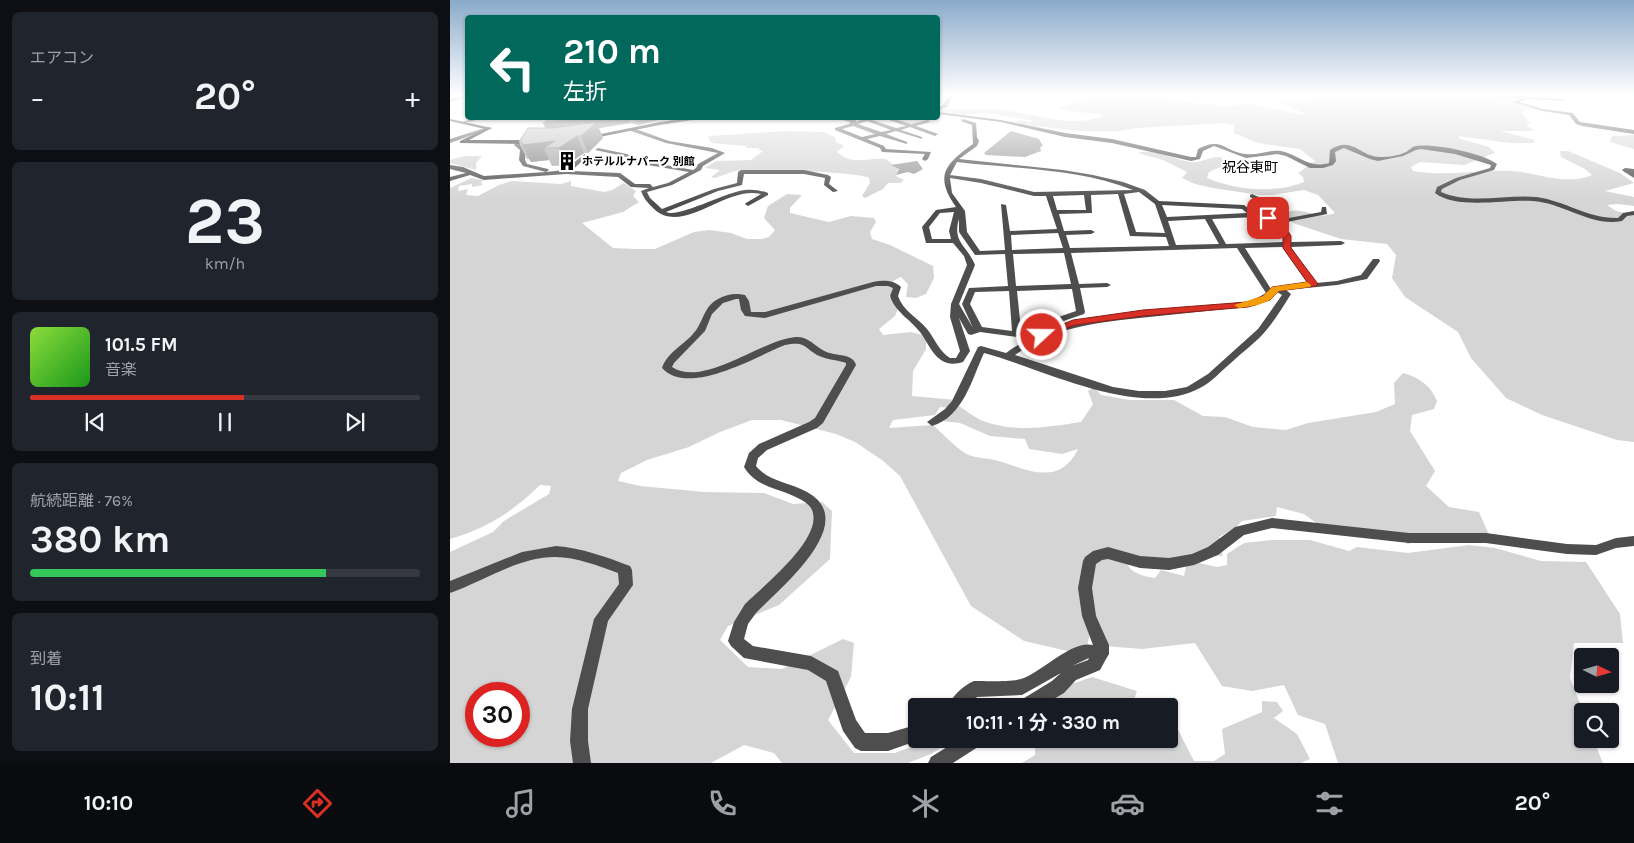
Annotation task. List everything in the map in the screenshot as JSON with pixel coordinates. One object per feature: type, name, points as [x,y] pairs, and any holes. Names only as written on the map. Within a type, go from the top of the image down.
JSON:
[{"type":"main road","points":[[463,142],[464,139],[484,131]]},
{"type":"main road","points":[[579,138],[629,131]]},
{"type":"main road","points":[[463,142],[541,142]]},
{"type":"street","points":[[450,140],[481,131]]},
{"type":"street","points":[[450,168],[464,168],[475,177],[484,178],[552,172],[620,174],[633,186],[646,186],[663,182],[722,153],[699,146],[680,145],[634,131]]},
{"type":"street","points":[[841,131],[886,151],[929,153],[930,156],[925,159]]},
{"type":"street","points":[[871,131],[905,143]]},
{"type":"street","points":[[862,139],[893,131]]},
{"type":"street","points":[[897,131],[920,138]]},
{"type":"street","points":[[926,131],[935,134]]},
{"type":"street","points":[[908,736],[888,742],[861,742],[849,725],[832,676],[811,663],[749,653],[736,641],[743,618],[791,568],[809,546],[820,522],[818,508],[809,499],[755,476],[750,467],[753,456],[764,447],[814,425],[819,420],[851,365],[850,361],[830,357],[820,353],[804,340],[795,340],[768,348],[705,374],[679,376],[671,373],[667,368],[668,362],[702,328],[708,313],[727,297],[742,297],[748,314],[765,315],[876,284],[893,284],[897,287],[894,296],[899,307],[924,331],[938,352],[947,360],[953,362],[960,360],[965,352],[954,313],[955,304],[971,265],[966,255],[954,241],[952,234],[958,209],[957,202],[949,193],[947,176],[955,160],[975,145],[974,131]]},
{"type":"street","points":[[1045,131],[1070,136],[1112,141],[1190,159],[1198,158],[1200,150],[1213,145],[1225,146],[1246,156],[1279,153],[1297,158],[1306,166],[1331,164],[1333,161],[1332,151],[1340,147],[1355,148],[1364,156],[1377,159],[1409,152],[1414,148],[1430,148],[1484,159],[1494,164],[1492,169],[1458,179],[1439,188],[1438,193],[1444,196],[1472,200],[1505,198],[1545,200],[1586,216],[1607,220],[1620,220],[1625,214],[1634,213]]},
{"type":"street","points":[[450,146],[463,142]]},
{"type":"street","points":[[519,142],[517,145],[523,150],[522,160],[526,165],[552,172]]},
{"type":"street","points":[[598,150],[622,154],[636,161],[690,170]]},
{"type":"street","points":[[566,172],[585,156]]},
{"type":"street","points":[[955,160],[1093,175],[1116,181],[1142,192],[1158,203],[1244,207],[1255,215],[1278,222],[1325,213],[1324,208]]},
{"type":"street","points":[[700,165],[699,169],[670,184],[644,191],[647,199],[661,212],[669,216],[677,216],[739,193],[760,192],[766,194],[748,204]]},
{"type":"street","points":[[1634,171],[1625,170],[1634,176]]},
{"type":"street","points":[[661,212],[716,190],[740,184],[741,172],[813,173],[828,177],[826,184],[835,191]]},
{"type":"street","points":[[450,179],[472,174]]},
{"type":"street","points":[[947,176],[981,181],[1030,194],[1142,192]]},
{"type":"street","points":[[1055,212],[1090,212],[1087,192]]},
{"type":"street","points":[[1120,192],[1133,234],[1168,235]]},
{"type":"street","points":[[955,304],[975,330],[1018,334],[1081,312],[1067,250],[1049,194]]},
{"type":"street","points":[[1163,219],[1255,215],[1272,205],[1252,196]]},
{"type":"street","points":[[1158,203],[1173,246]]},
{"type":"street","points":[[1003,205],[1018,334]]},
{"type":"street","points":[[954,241],[929,241],[925,227],[938,211],[958,209]]},
{"type":"street","points":[[958,209],[962,212],[963,232],[978,253],[1173,246],[1341,243]]},
{"type":"street","points":[[1208,218],[1222,245]]},
{"type":"street","points":[[1278,222],[1287,236],[1286,244],[1313,284]]},
{"type":"street","points":[[1007,234],[1091,232]]},
{"type":"street","points":[[981,349],[1008,355],[1090,384],[1124,392],[1174,394],[1192,388],[1207,380],[1261,331],[1287,294],[1273,291],[1239,245]]},
{"type":"street","points":[[1008,355],[1026,341],[1073,323],[1143,313],[1248,304],[1266,298],[1273,291],[1313,284],[1337,283],[1364,277],[1376,261]]},
{"type":"street","points":[[932,422],[949,411],[957,402],[981,349],[966,304],[972,290],[1107,285]]},
{"type":"street","points":[[1040,698],[1058,687],[1070,675],[1094,665],[1101,654],[1100,644],[1089,616],[1085,588],[1090,560],[1098,554],[1108,553],[1140,562],[1168,564],[1194,559],[1214,551],[1240,531],[1272,523],[1409,538],[1486,538],[1567,549],[1596,550],[1616,543],[1634,541]]},
{"type":"street","points":[[450,587],[525,558],[548,552],[589,557],[625,570],[626,585],[602,619],[580,709],[579,741],[582,763]]},
{"type":"street","points":[[965,698],[974,690],[1022,687],[1079,654],[1090,651],[1101,654]]},
{"type":"street","points":[[937,763],[961,748]]},
{"type":"shaded area","points":[[787,131],[824,132],[835,137],[836,142],[843,145],[837,152],[848,159],[886,159],[898,168],[896,176],[904,180],[900,183],[888,183],[883,189],[865,198],[862,196],[870,183],[869,178],[862,176],[806,171],[746,170],[714,178],[711,177],[720,170],[705,168],[716,161],[751,160],[763,151],[758,150],[760,148],[745,148],[747,146],[712,143],[708,138],[710,136]]},
{"type":"shaded area","points":[[1011,131],[1039,139],[1043,146],[1040,147],[1041,151],[1025,157],[986,155],[984,153]]},
{"type":"shaded area","points":[[1234,131],[1534,131],[1500,131],[1535,140],[1533,143],[1510,143],[1458,136],[1461,139],[1489,147],[1495,153],[1464,165],[1420,162],[1411,167],[1413,171],[1425,173],[1513,171],[1562,179],[1582,178],[1592,175],[1585,169],[1561,157],[1560,151],[1568,151],[1620,173],[1634,183],[1605,191],[1634,197],[1634,206],[1607,205],[1616,211],[1634,215],[1634,442],[1617,440],[1542,415],[1506,398],[1471,358],[1458,332],[1405,297],[1392,278],[1396,255],[1387,244],[1341,239],[1293,223],[1284,215],[1296,210],[1321,215],[1335,213],[1318,195],[1304,190],[1259,195],[1195,184],[1182,178],[1187,172],[1163,160],[1138,153],[1157,153],[1191,162],[1221,157],[1225,165],[1209,172],[1207,178],[1242,188],[1255,189],[1281,188],[1304,182],[1303,177],[1298,173],[1315,161],[1300,149],[1258,143],[1234,133]]},
{"type":"shaded area","points":[[1634,135],[1634,149],[1610,142],[1612,136]]},
{"type":"shaded area","points":[[465,156],[482,156],[476,163],[476,170],[450,163],[450,160]]},
{"type":"shaded area","points":[[917,161],[923,169],[914,174],[908,172],[896,175],[899,169],[891,165]]},
{"type":"shaded area","points":[[471,178],[484,180],[481,182],[483,185],[472,187],[472,184],[459,186],[458,191],[468,189],[466,195],[478,196],[499,185],[512,181],[561,184],[571,181],[571,186],[604,192],[624,183],[636,191],[633,196],[639,202],[623,212],[582,223],[613,248],[635,249],[655,249],[694,232],[709,230],[731,233],[747,239],[769,237],[775,230],[764,218],[768,206],[787,194],[802,195],[790,208],[790,213],[829,222],[851,216],[874,218],[876,222],[870,232],[872,239],[890,245],[933,266],[934,278],[926,294],[916,298],[906,297],[908,284],[901,277],[893,281],[896,289],[889,297],[900,304],[895,316],[879,329],[883,335],[911,332],[926,336],[926,349],[913,371],[912,396],[956,400],[951,408],[940,407],[935,415],[893,420],[889,428],[933,425],[968,455],[995,460],[1030,471],[1052,472],[1062,468],[1070,461],[1078,449],[1062,454],[1029,449],[1025,439],[990,436],[960,423],[942,421],[959,406],[983,421],[1007,427],[1032,428],[1081,422],[1093,404],[1088,391],[1094,387],[1101,395],[1130,400],[1174,400],[1203,416],[1225,417],[1253,427],[1286,430],[1308,423],[1376,412],[1395,404],[1394,383],[1403,373],[1424,383],[1437,401],[1434,409],[1412,415],[1410,431],[1435,471],[1426,486],[1449,507],[1479,512],[1489,535],[1425,537],[1408,544],[1395,538],[1330,533],[1304,514],[1277,507],[1276,516],[1242,521],[1219,537],[1223,544],[1222,556],[1207,554],[1199,563],[1217,567],[1227,565],[1227,554],[1244,543],[1273,540],[1310,540],[1349,551],[1357,547],[1408,553],[1469,545],[1495,548],[1541,561],[1586,562],[1620,614],[1623,643],[1574,643],[1570,678],[1574,693],[1576,693],[1580,703],[1574,703],[1574,748],[1597,748],[1603,763],[1338,763],[1325,724],[1298,715],[1284,685],[1252,691],[1222,686],[1195,643],[1142,649],[1104,646],[1090,633],[1085,655],[1024,641],[971,606],[900,476],[882,460],[855,442],[836,434],[781,420],[752,420],[720,432],[689,447],[647,460],[621,473],[618,481],[640,486],[704,492],[764,493],[793,504],[822,502],[832,511],[830,559],[779,605],[728,626],[720,640],[748,667],[782,669],[843,639],[854,643],[851,677],[828,720],[854,753],[895,753],[908,748],[941,748],[908,763],[782,763],[774,753],[744,745],[711,763],[450,763],[450,552],[493,532],[504,521],[549,494],[551,486],[540,485],[520,503],[498,518],[475,530],[450,539],[450,188]],"holes":[[[1125,559],[1180,562],[1186,567],[1184,576],[1161,570],[1155,578],[1133,571]]]},
{"type":"shaded area","points":[[1092,677],[1137,691],[1135,698],[1055,698],[1072,684]]},
{"type":"shaded area","points":[[1262,701],[1277,702],[1283,711],[1274,718],[1297,734],[1310,759],[1301,763],[1022,763],[1035,755],[1035,748],[1178,748],[1178,730],[1194,761],[1214,761],[1225,754],[1222,729],[1262,712]]},
{"type":"building","points":[[526,131],[587,131],[559,148],[544,148],[555,141],[522,145],[523,143],[519,142]]},
{"type":"slow traffic","points":[[1239,305],[1254,303],[1266,298],[1276,289],[1307,285]]},
{"type":"place","name":"ホテルルナパーク 別館","points":[[567,161]]},
{"type":"district","name":"祝谷東町","points":[[1250,167]]},
{"type":"route","points":[[1042,335],[1073,323],[1143,313],[1156,314],[1254,303],[1266,298],[1276,289],[1313,284],[1287,248],[1287,236],[1278,222],[1268,218]]}]
